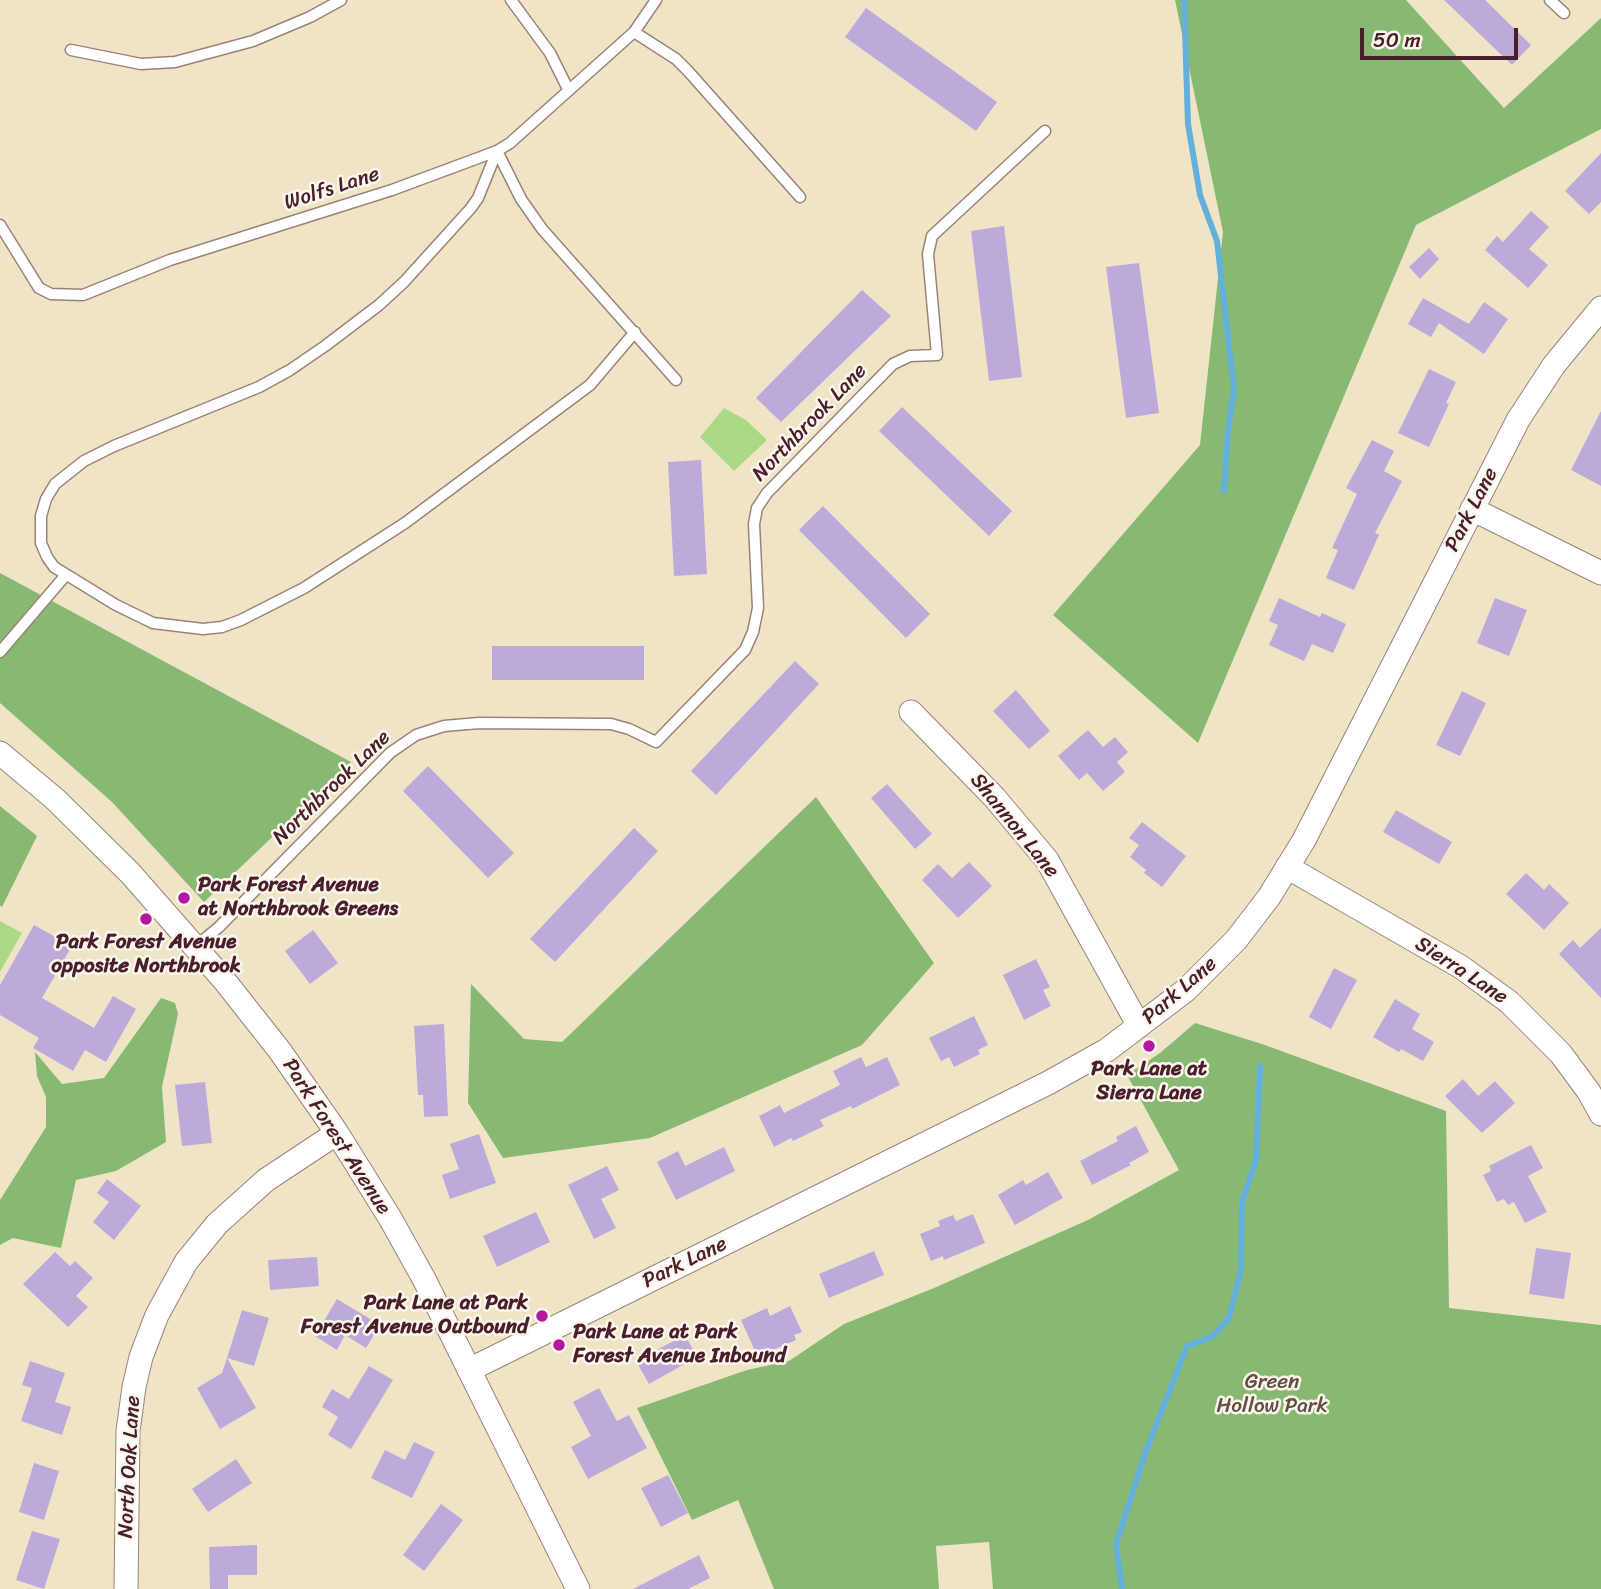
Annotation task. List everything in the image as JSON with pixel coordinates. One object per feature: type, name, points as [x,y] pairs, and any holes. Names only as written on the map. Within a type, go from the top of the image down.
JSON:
[{"type":"street","name":"Park Lane","points":[[468,1370],[1048,1083],[1107,1050],[1186,990],[1236,940],[1269,897],[1304,840],[1518,420],[1554,365],[1601,308]]},
{"type":"street","points":[[1472,509],[1601,573]]},
{"type":"street","name":"Shannon Lane","points":[[911,712],[994,797],[1047,860],[1139,1026]]},
{"type":"street","name":"Park Forest Avenue","points":[[0,753],[55,799],[130,873],[224,980],[280,1051],[337,1133],[401,1238],[578,1589]]},
{"type":"street","name":"Sierra Lane","points":[[1287,867],[1461,967],[1509,1002],[1561,1054],[1589,1092],[1601,1114]]},
{"type":"street","name":"North Oak Lane","points":[[126,1589],[128,1431],[138,1367],[156,1315],[186,1262],[217,1224],[266,1180],[337,1133]]},
{"type":"lane","points":[[71,50],[141,64],[175,62],[253,41],[310,18],[341,0]]},
{"type":"lane","points":[[511,0],[550,53],[568,89]]},
{"type":"lane","name":"Wolfs Lane","points":[[0,225],[39,288],[51,294],[83,295],[170,260],[392,190],[497,151],[510,143],[634,32],[656,0]]},
{"type":"lane","points":[[1550,0],[1564,13]]},
{"type":"lane","points":[[634,32],[676,59],[800,197]]},
{"type":"lane","name":"Northbrook Lane","points":[[195,947],[219,927],[390,753],[416,735],[444,726],[479,723],[611,724],[656,742],[745,650],[753,632],[758,608],[754,524],[757,508],[767,493],[893,364],[910,356],[937,355],[928,254],[932,236],[1045,131]]},
{"type":"lane","points":[[497,151],[532,216],[677,380]]},
{"type":"lane","points":[[497,151],[478,198],[471,208],[404,282],[379,305],[325,346],[259,387],[114,446],[84,461],[55,484],[46,499],[41,516],[41,543],[47,557],[65,576],[153,623],[203,629],[222,627],[241,620],[304,588],[405,523],[590,386],[635,332]]},
{"type":"lane","points":[[0,652],[65,576]]},
{"type":"green space","points":[[1175,0],[1406,0],[1504,108],[1601,18],[1601,129],[1416,225],[1198,743],[1053,615],[1200,445],[1223,232]]},
{"type":"green space","points":[[724,408],[746,420],[767,440],[734,471],[700,437]]},
{"type":"green space","points":[[0,573],[351,762],[204,902],[112,802],[0,703]]},
{"type":"green space","points":[[816,797],[934,963],[862,1045],[650,1138],[503,1158],[468,1103],[471,984],[524,1039],[562,1042]]},
{"type":"green space","points":[[0,806],[37,836],[2,907],[0,906]]},
{"type":"green space","points":[[0,921],[22,933],[0,972]]},
{"type":"green space","points":[[161,998],[175,1003],[178,1014],[162,1087],[166,1142],[116,1171],[76,1180],[61,1248],[13,1238],[0,1245],[0,1200],[46,1127],[46,1097],[37,1076],[35,1052],[62,1084],[104,1078]]},
{"type":"green space","name":"Green Hollow Park","points":[[1195,1023],[1262,1044],[1446,1111],[1449,1308],[1601,1325],[1601,1589],[993,1589],[989,1542],[936,1546],[939,1589],[774,1589],[738,1500],[692,1520],[637,1408],[747,1370],[789,1361],[844,1324],[934,1288],[1088,1220],[1179,1170],[1127,1075],[1160,1053]]},
{"type":"building","points":[[1444,0],[1485,0],[1531,45],[1512,65]]},
{"type":"building","points":[[866,8],[997,102],[976,131],[845,37]]},
{"type":"building","points":[[1601,153],[1601,202],[1589,214],[1565,191]]},
{"type":"building","points":[[1531,211],[1549,227],[1529,249],[1548,265],[1528,288],[1485,250],[1497,236],[1503,242]]},
{"type":"building","points":[[1004,226],[1022,377],[989,381],[971,231]]},
{"type":"building","points":[[1429,248],[1439,259],[1420,279],[1409,267]]},
{"type":"building","points":[[1139,263],[1159,413],[1126,418],[1106,267]]},
{"type":"building","points":[[862,290],[891,316],[781,422],[756,398]]},
{"type":"building","points":[[1423,298],[1469,324],[1484,302],[1508,319],[1484,354],[1439,323],[1431,337],[1408,324]]},
{"type":"building","points":[[1429,369],[1456,382],[1429,447],[1398,433]]},
{"type":"building","points":[[902,407],[1012,511],[989,536],[879,431]]},
{"type":"building","points":[[1601,411],[1601,486],[1571,470]]},
{"type":"building","points":[[1372,440],[1394,451],[1384,471],[1402,481],[1375,533],[1379,535],[1354,590],[1326,578],[1338,550],[1332,548],[1357,494],[1346,488]]},
{"type":"building","points":[[701,460],[707,574],[674,576],[668,462]]},
{"type":"building","points":[[823,506],[930,614],[906,638],[799,530]]},
{"type":"building","points":[[1279,598],[1320,617],[1322,613],[1346,624],[1333,653],[1312,644],[1304,661],[1269,645],[1278,625],[1269,621]]},
{"type":"building","points":[[1495,598],[1527,610],[1509,656],[1477,643]]},
{"type":"building","points":[[492,646],[644,646],[644,680],[492,680]]},
{"type":"building","points":[[795,661],[819,684],[716,795],[691,771]]},
{"type":"building","points":[[1016,690],[1050,731],[1029,749],[993,711]]},
{"type":"building","points":[[1462,691],[1486,703],[1460,756],[1436,745]]},
{"type":"building","points":[[1088,730],[1103,747],[1115,737],[1128,752],[1117,762],[1125,772],[1103,791],[1087,773],[1079,780],[1058,756]]},
{"type":"building","points":[[428,766],[514,853],[488,878],[403,791]]},
{"type":"building","points":[[887,784],[932,834],[915,849],[871,798]]},
{"type":"building","points":[[1396,810],[1452,842],[1439,864],[1383,832]]},
{"type":"building","points":[[1142,822],[1186,856],[1162,887],[1130,857],[1139,845],[1129,838]]},
{"type":"building","points":[[634,828],[658,851],[555,962],[530,939]]},
{"type":"building","points":[[969,862],[992,886],[958,918],[922,880],[938,864],[952,878]]},
{"type":"building","points":[[1526,873],[1544,890],[1549,884],[1569,903],[1544,930],[1506,894]]},
{"type":"building","points":[[34,925],[72,946],[42,998],[94,1028],[113,996],[136,1009],[106,1062],[85,1050],[73,1071],[33,1048],[39,1038],[0,1015],[0,985]]},
{"type":"building","points":[[1601,928],[1601,998],[1559,954],[1573,940],[1580,948]]},
{"type":"building","points":[[313,930],[338,963],[310,984],[285,951]]},
{"type":"building","points":[[1036,959],[1050,987],[1043,990],[1051,1006],[1024,1020],[1003,975]]},
{"type":"building","points":[[1334,968],[1357,980],[1331,1029],[1309,1017]]},
{"type":"building","points":[[1395,999],[1420,1014],[1412,1029],[1434,1042],[1423,1061],[1401,1049],[1399,1052],[1373,1037]]},
{"type":"building","points":[[974,1016],[988,1045],[978,1050],[980,1054],[954,1067],[949,1057],[941,1061],[929,1038]]},
{"type":"building","points":[[444,1024],[448,1116],[424,1117],[423,1095],[418,1095],[414,1026]]},
{"type":"building","points":[[861,1057],[866,1067],[887,1057],[900,1085],[852,1109],[851,1106],[820,1120],[824,1126],[774,1147],[759,1116],[780,1105],[784,1113],[840,1085],[833,1071]]},
{"type":"building","points":[[1463,1079],[1478,1096],[1495,1081],[1515,1103],[1482,1133],[1445,1096]]},
{"type":"building","points":[[205,1082],[212,1143],[182,1146],[175,1085]]},
{"type":"building","points":[[1136,1126],[1149,1152],[1129,1163],[1131,1165],[1092,1185],[1080,1161],[1118,1141],[1116,1137]]},
{"type":"building","points":[[479,1134],[496,1183],[450,1199],[442,1175],[459,1169],[450,1144]]},
{"type":"building","points":[[1531,1145],[1543,1168],[1528,1176],[1547,1212],[1525,1223],[1514,1202],[1508,1205],[1504,1199],[1497,1202],[1483,1175],[1491,1171],[1489,1166]]},
{"type":"building","points":[[724,1147],[735,1171],[676,1200],[657,1162],[678,1151],[685,1166]]},
{"type":"building","points":[[607,1166],[619,1190],[601,1199],[616,1228],[594,1239],[568,1185]]},
{"type":"building","points":[[1048,1172],[1063,1198],[1015,1225],[998,1195],[1023,1180],[1026,1185]]},
{"type":"building","points":[[107,1179],[141,1206],[114,1240],[93,1222],[109,1202],[97,1193]]},
{"type":"building","points":[[536,1212],[550,1242],[497,1267],[483,1236]]},
{"type":"building","points":[[973,1214],[985,1243],[944,1260],[943,1256],[931,1261],[920,1234],[940,1226],[938,1221],[953,1215],[956,1221]]},
{"type":"building","points":[[1536,1248],[1571,1253],[1564,1299],[1529,1294]]},
{"type":"building","points":[[874,1251],[884,1275],[829,1298],[819,1274]]},
{"type":"building","points":[[55,1252],[70,1266],[75,1261],[93,1278],[76,1296],[88,1307],[68,1327],[23,1284]]},
{"type":"building","points":[[317,1257],[319,1286],[270,1290],[268,1260]]},
{"type":"building","points":[[337,1299],[380,1325],[366,1348],[345,1335],[337,1350],[315,1336]]},
{"type":"building","points":[[790,1306],[802,1332],[794,1335],[796,1340],[764,1354],[763,1350],[756,1353],[741,1320],[767,1308],[770,1316]]},
{"type":"building","points":[[242,1310],[269,1318],[254,1366],[227,1358]]},
{"type":"building","points":[[685,1335],[697,1357],[649,1384],[636,1361]]},
{"type":"building","points":[[227,1358],[256,1408],[220,1429],[197,1388],[222,1373]]},
{"type":"building","points":[[30,1361],[65,1373],[55,1402],[71,1407],[62,1435],[21,1421],[32,1388],[22,1385]]},
{"type":"building","points":[[369,1366],[393,1380],[351,1449],[328,1435],[338,1417],[322,1407],[332,1389],[349,1399]]},
{"type":"building","points":[[599,1388],[617,1421],[629,1415],[647,1448],[588,1479],[571,1447],[591,1436],[573,1402]]},
{"type":"building","points":[[414,1442],[435,1452],[412,1498],[371,1478],[385,1450],[405,1460]]},
{"type":"building","points":[[236,1459],[252,1483],[208,1512],[192,1489]]},
{"type":"building","points":[[34,1463],[59,1471],[44,1520],[19,1512]]},
{"type":"building","points":[[668,1475],[688,1513],[661,1527],[641,1488]]},
{"type":"building","points":[[441,1504],[463,1520],[424,1571],[403,1555]]},
{"type":"building","points":[[32,1531],[60,1539],[44,1589],[16,1580]]},
{"type":"building","points":[[257,1545],[257,1575],[228,1575],[228,1589],[210,1589],[209,1547]]},
{"type":"building","points":[[699,1555],[710,1578],[688,1589],[633,1589]]},
{"type":"waterway","points":[[1184,0],[1188,124],[1200,195],[1217,241],[1234,389],[1224,490]]},
{"type":"waterway","points":[[1122,1589],[1116,1544],[1146,1451],[1187,1346],[1213,1336],[1229,1318],[1241,1270],[1242,1202],[1256,1160],[1260,1066]]},
{"type":"place","name":"Park Forest Avenue at Northbrook Greens","points":[[184,898]]},
{"type":"place","name":"Park Forest Avenue opposite Northbrook","points":[[146,919]]},
{"type":"place","name":"Park Lane at Sierra Lane","points":[[1149,1046]]},
{"type":"place","name":"Park Lane at Park Forest Avenue Outbound","points":[[542,1316]]},
{"type":"place","name":"Park Lane at Park Forest Avenue Inbound","points":[[559,1345]]}]
